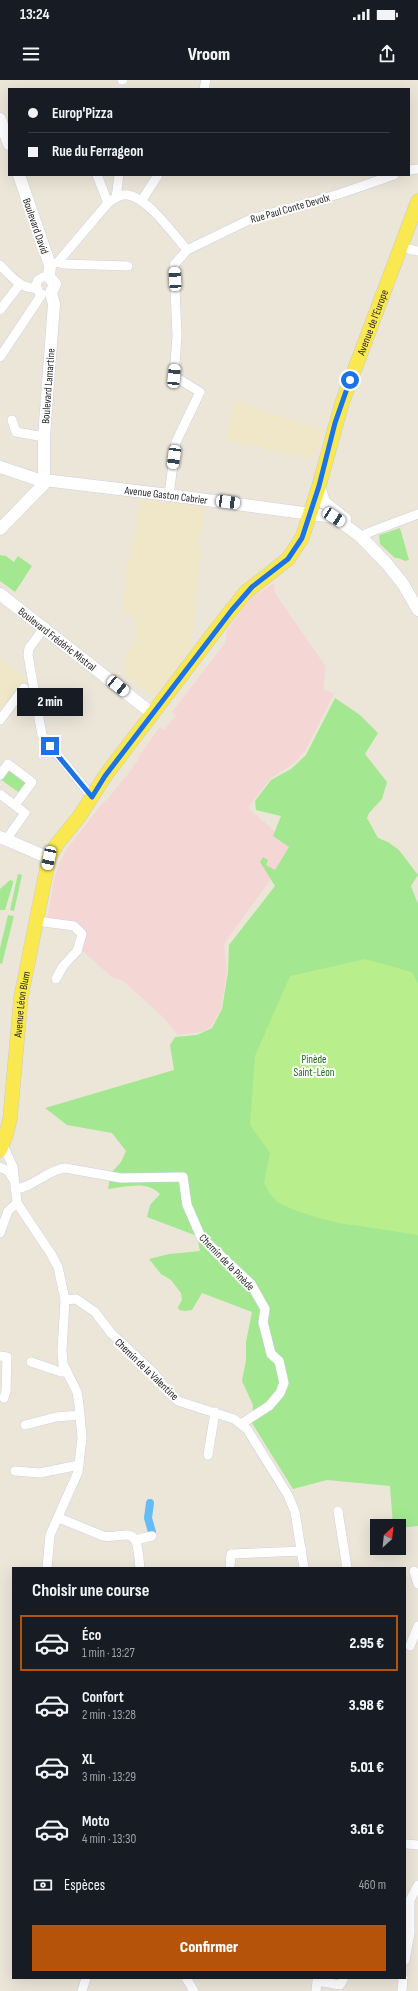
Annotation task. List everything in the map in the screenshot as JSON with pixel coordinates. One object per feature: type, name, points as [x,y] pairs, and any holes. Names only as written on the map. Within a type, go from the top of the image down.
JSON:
[{"type":"main road","name":"Avenue de l'Europe","points":[[49,858],[79,817],[105,776],[246,592],[288,559],[302,538],[319,486],[342,403],[418,201]]},
{"type":"main road","name":"Avenue Léon Blum","points":[[2,1147],[10,1119],[21,997],[49,858]]},
{"type":"street","points":[[0,119],[8,141]]},
{"type":"street","name":"Boulevard David","points":[[19,176],[54,264],[50,278],[55,284],[43,292]]},
{"type":"street","points":[[98,176],[108,203]]},
{"type":"street","points":[[116,198],[119,176]]},
{"type":"street","points":[[142,200],[157,176]]},
{"type":"street","name":"Rue Paul Conte Devolx","points":[[187,250],[251,219],[339,194],[391,176]]},
{"type":"street","points":[[54,264],[108,203],[116,198],[127,195],[142,200],[187,250],[174,265],[177,336],[174,376],[200,392],[176,442],[169,494]]},
{"type":"street","points":[[400,247],[418,251]]},
{"type":"street","points":[[54,264],[128,266]]},
{"type":"street","points":[[0,265],[20,284],[30,289],[43,292],[0,357]]},
{"type":"street","points":[[0,310],[20,284]]},
{"type":"street","name":"Boulevard Lamartine","points":[[43,292],[54,298],[44,437],[44,480]]},
{"type":"street","points":[[12,420],[16,432],[44,437]]},
{"type":"street","name":"Avenue Gaston Cabrier","points":[[0,467],[36,479],[169,494],[311,513],[334,517],[351,528]]},
{"type":"street","points":[[0,529],[42,487],[44,480]]},
{"type":"street","points":[[319,486],[324,502],[346,519],[351,528],[387,564],[403,584],[418,610]]},
{"type":"street","points":[[361,537],[370,532],[418,514]]},
{"type":"street","name":"Boulevard Frédéric Mistral","points":[[0,594],[45,627],[153,714]]},
{"type":"street","points":[[45,627],[29,648],[28,655],[42,735],[92,797]]},
{"type":"street","points":[[0,720],[24,688]]},
{"type":"street","points":[[0,775],[8,764],[32,782],[15,805]]},
{"type":"street","points":[[0,794],[25,813],[3,838],[49,858]]},
{"type":"street","points":[[37,921],[74,926],[82,934],[77,951],[62,966],[56,979]]},
{"type":"street","points":[[2,1147],[13,1167],[17,1203],[58,1267],[65,1300],[62,1350],[63,1364],[77,1392],[80,1415],[82,1438],[79,1465],[73,1486],[50,1535],[47,1567]]},
{"type":"street","points":[[0,1167],[8,1171],[14,1180]]},
{"type":"street","name":"Chemin de la Pinède","points":[[15,1189],[28,1186],[57,1169],[65,1168],[121,1178],[183,1176],[187,1205],[201,1237],[251,1284],[265,1309],[263,1322],[271,1354],[280,1361],[284,1383],[280,1393],[269,1406],[241,1424]]},
{"type":"street","points":[[0,1233],[8,1211],[17,1203]]},
{"type":"street","name":"Chemin de la Valentine","points":[[65,1300],[76,1299],[95,1312],[111,1333],[154,1373],[169,1393],[178,1401],[215,1412],[241,1424],[251,1434],[288,1494],[295,1512],[304,1567]]},
{"type":"street","points":[[4,1357],[6,1391],[4,1398]]},
{"type":"street","points":[[31,1362],[61,1372],[66,1372]]},
{"type":"street","points":[[208,1455],[215,1412]]},
{"type":"street","points":[[25,1425],[56,1417],[80,1415]]},
{"type":"street","points":[[15,1471],[40,1473],[79,1465]]},
{"type":"street","points":[[338,1510],[348,1567]]},
{"type":"street","points":[[59,1518],[103,1536],[108,1537],[127,1534],[135,1538],[140,1567]]},
{"type":"street","points":[[135,1540],[152,1536]]},
{"type":"street","points":[[230,1567],[230,1554],[302,1551]]},
{"type":"street","points":[[414,1571],[418,1584]]},
{"type":"street","points":[[411,1646],[418,1626]]},
{"type":"street","points":[[407,1844],[418,1845]]},
{"type":"street","points":[[406,1955],[410,1933],[410,1900],[418,1885]]},
{"type":"street","points":[[82,1991],[86,1979]]},
{"type":"street","points":[[187,1979],[194,1991]]},
{"type":"street","points":[[316,1991],[317,1981],[340,1985],[343,1979]]},
{"type":"street","points":[[402,1991],[403,1979]]},
{"type":"shaded area","points":[[234,401],[324,430],[313,459],[226,440]]},
{"type":"shaded area","points":[[140,499],[205,507],[202,533],[197,538],[201,554],[191,648],[153,697],[122,672],[125,666],[125,659],[134,642],[137,625],[136,620],[131,619],[131,613],[122,611],[127,577],[124,577],[134,539]]},
{"type":"shaded area","points":[[274,583],[275,593],[326,667],[323,689],[334,694],[305,751],[293,764],[270,779],[248,808],[291,845],[268,883],[224,944],[227,970],[221,1009],[211,1027],[202,1032],[178,1035],[164,1018],[122,980],[113,978],[80,949],[83,933],[47,919],[55,874],[66,850],[104,801],[106,801],[134,766],[139,758],[138,757],[160,727],[164,730],[176,715],[172,712],[225,643],[227,630],[252,597]]},
{"type":"shaded area","points":[[0,659],[26,679],[2,710],[0,709]]},
{"type":"green space","points":[[400,528],[409,560],[405,561],[395,558],[380,544],[379,535]]},
{"type":"green space","points":[[0,555],[6,556],[14,562],[18,556],[32,566],[15,592],[0,581]]},
{"type":"green space","name":"Pinède Saint-Léon","points":[[335,698],[360,715],[378,733],[365,754],[387,782],[382,799],[369,813],[367,818],[378,838],[388,842],[399,850],[418,875],[411,886],[418,904],[418,1526],[406,1527],[406,1519],[392,1519],[390,1486],[327,1480],[293,1489],[252,1423],[253,1405],[242,1381],[246,1360],[246,1342],[252,1312],[202,1293],[192,1310],[179,1310],[178,1307],[182,1300],[181,1293],[171,1280],[161,1274],[149,1259],[169,1254],[200,1251],[197,1236],[147,1217],[150,1205],[160,1194],[155,1190],[143,1186],[108,1189],[111,1173],[121,1162],[126,1151],[112,1133],[67,1125],[45,1108],[174,1070],[170,1045],[175,1037],[197,1035],[212,1028],[222,1009],[228,972],[229,945],[275,886],[260,862],[263,857],[268,860],[266,865],[275,870],[289,847],[273,836],[281,816],[256,810],[255,801],[271,780],[291,769],[306,755]]},
{"type":"green space","points":[[9,767],[29,783],[21,794],[0,779]]},
{"type":"green space","points":[[18,874],[22,875],[14,911],[10,910]]},
{"type":"green space","points":[[10,880],[13,881],[13,883],[5,910],[0,910],[0,889]]},
{"type":"green space","points":[[8,915],[14,916],[2,964],[0,963],[0,948]]},
{"type":"green space","points":[[365,959],[412,972],[418,984],[418,1235],[337,1223],[312,1216],[279,1203],[274,1199],[264,1183],[270,1153],[250,1125],[255,1056],[290,976]]},
{"type":"waterway","points":[[150,1503],[148,1518],[152,1532]]},
{"type":"route","points":[[50,746],[92,797],[105,776],[246,592],[288,559],[296,548],[308,524],[327,459],[335,423],[350,380]]}]
